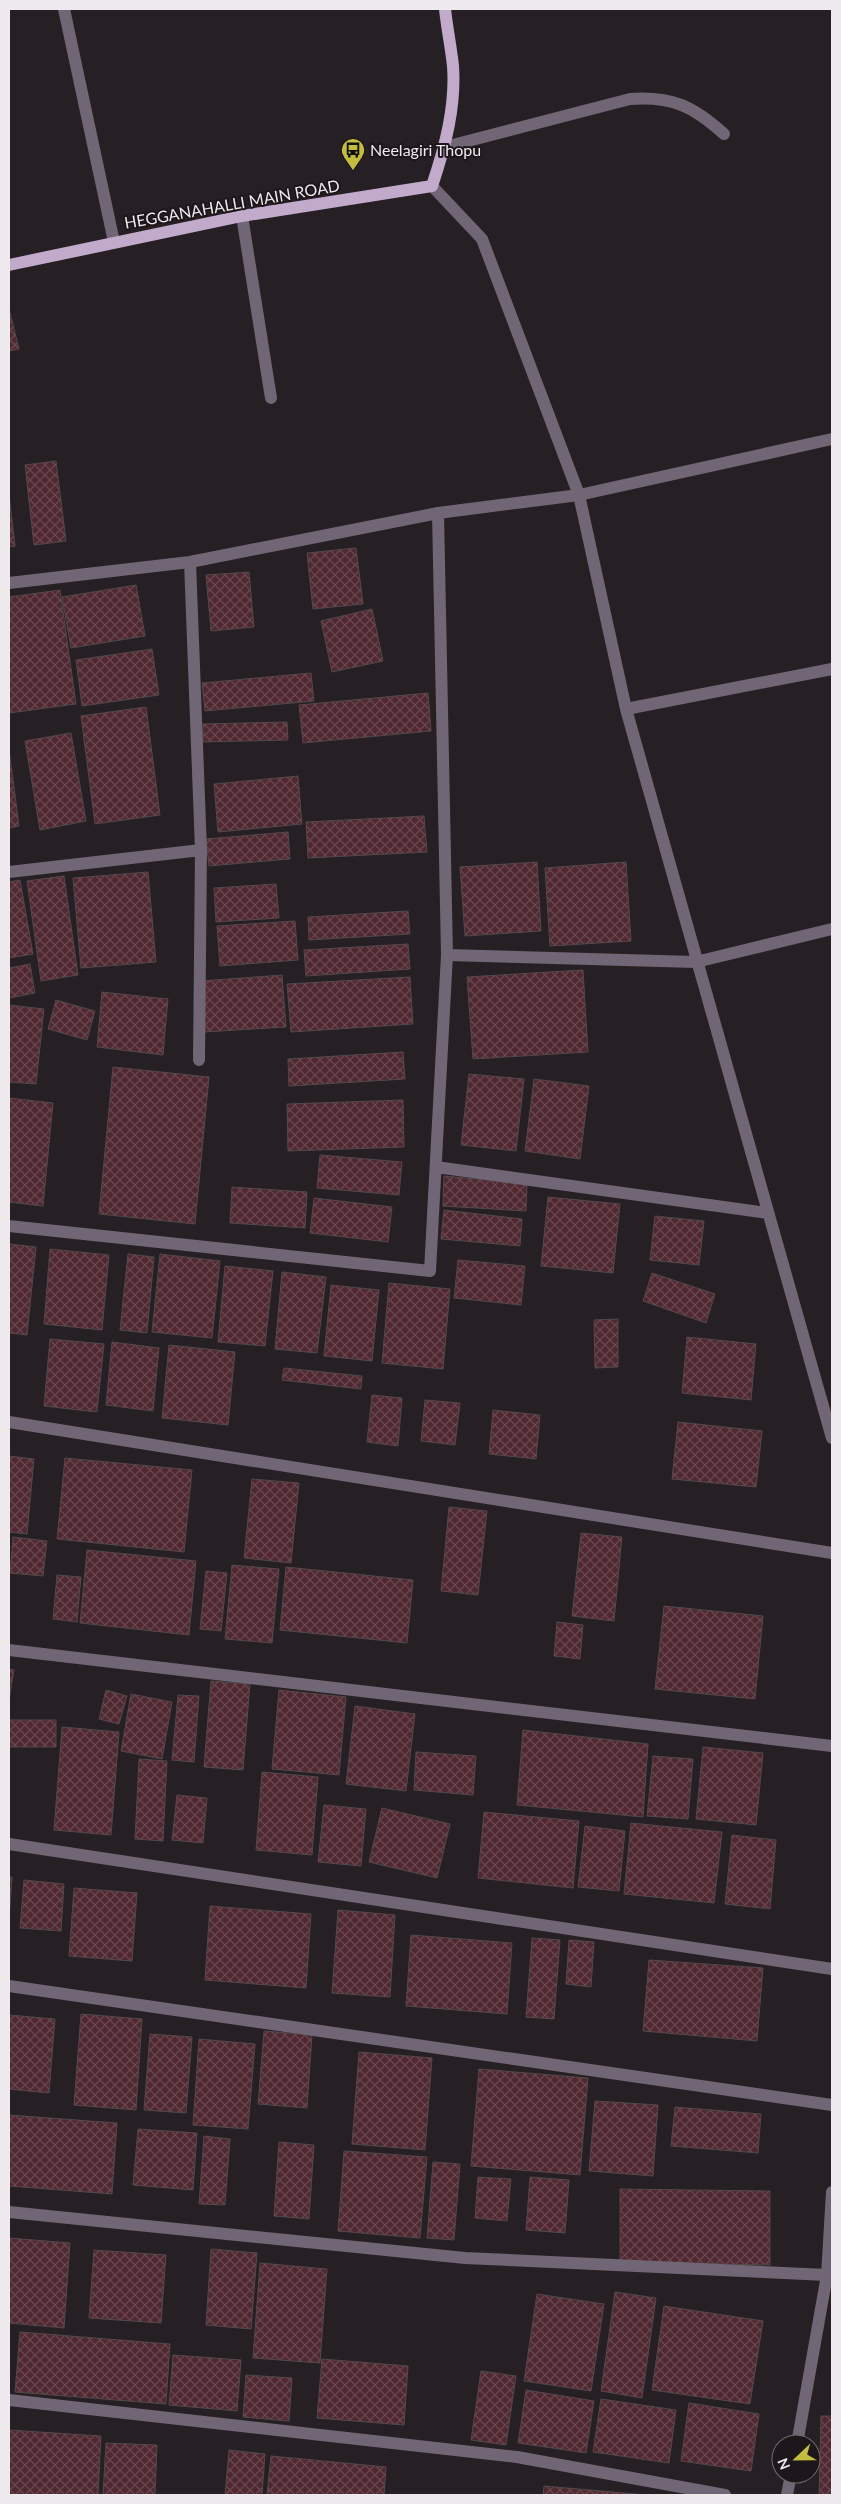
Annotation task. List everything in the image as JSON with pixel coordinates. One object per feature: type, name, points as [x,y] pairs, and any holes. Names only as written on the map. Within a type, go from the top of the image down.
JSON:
[{"type":"main road","points":[[432,186],[445,147],[451,110],[453,67],[445,9]]},
{"type":"main road","name":"HEGGANAHALLI MAIN ROAD","points":[[9,265],[242,216],[432,186]]},
{"type":"street","points":[[64,9],[114,242]]},
{"type":"street","points":[[445,147],[630,99],[652,97],[678,104],[702,114],[724,134]]},
{"type":"street","points":[[432,186],[482,239],[579,495],[626,709],[832,1438]]},
{"type":"street","points":[[242,216],[271,398]]},
{"type":"street","points":[[9,583],[190,562],[438,513],[579,495],[832,439]]},
{"type":"street","points":[[9,1226],[430,1271],[447,955],[438,513]]},
{"type":"street","points":[[190,562],[201,850],[199,1060]]},
{"type":"street","points":[[626,709],[832,670]]},
{"type":"street","points":[[9,872],[201,850]]},
{"type":"street","points":[[447,955],[696,962],[832,929]]},
{"type":"street","points":[[436,1167],[768,1212]]},
{"type":"street","points":[[9,1422],[832,1553]]},
{"type":"street","points":[[9,1650],[832,1746]]},
{"type":"street","points":[[9,1844],[832,1969]]},
{"type":"street","points":[[9,1986],[832,2106]]},
{"type":"street","points":[[799,2434],[827,2275],[832,2192]]},
{"type":"street","points":[[9,2212],[465,2258],[827,2275]]},
{"type":"street","points":[[9,2400],[517,2458],[725,2495]]},
{"type":"building","points":[[9,309],[19,349],[9,351]]},
{"type":"building","points":[[56,461],[66,541],[34,545],[25,465]]},
{"type":"building","points":[[9,494],[15,546],[9,547]]},
{"type":"building","points":[[356,548],[363,604],[313,609],[307,553]]},
{"type":"building","points":[[249,572],[254,627],[211,631],[206,575]]},
{"type":"building","points":[[136,585],[145,636],[71,648],[62,597]]},
{"type":"building","points":[[60,590],[76,704],[9,713],[9,597]]},
{"type":"building","points":[[372,609],[383,661],[332,672],[321,621]]},
{"type":"building","points":[[152,649],[159,695],[82,706],[76,660]]},
{"type":"building","points":[[311,673],[314,701],[205,711],[202,683]]},
{"type":"building","points":[[428,693],[431,731],[303,743],[299,705]]},
{"type":"building","points":[[146,707],[160,815],[95,824],[81,716]]},
{"type":"building","points":[[287,722],[288,740],[203,742],[203,724]]},
{"type":"building","points":[[71,733],[86,821],[40,830],[25,741]]},
{"type":"building","points":[[9,749],[19,826],[9,828]]},
{"type":"building","points":[[298,776],[302,824],[218,832],[214,784]]},
{"type":"building","points":[[424,816],[427,852],[308,858],[306,822]]},
{"type":"building","points":[[288,832],[290,859],[209,866],[206,839]]},
{"type":"building","points":[[537,862],[541,931],[465,936],[460,867]]},
{"type":"building","points":[[626,862],[631,941],[550,946],[545,868]]},
{"type":"building","points":[[148,872],[156,962],[81,968],[73,878]]},
{"type":"building","points":[[64,876],[78,975],[41,981],[27,881]]},
{"type":"building","points":[[20,880],[33,954],[9,958],[9,882]]},
{"type":"building","points":[[276,884],[279,918],[216,922],[214,888]]},
{"type":"building","points":[[408,911],[410,934],[309,940],[308,917]]},
{"type":"building","points":[[295,921],[298,960],[220,966],[217,926]]},
{"type":"building","points":[[408,944],[410,969],[306,976],[304,950]]},
{"type":"building","points":[[30,964],[35,993],[9,998],[9,968]]},
{"type":"building","points":[[583,970],[588,1052],[473,1059],[467,977]]},
{"type":"building","points":[[282,975],[286,1027],[204,1032],[201,981]]},
{"type":"building","points":[[410,977],[413,1024],[291,1032],[287,984]]},
{"type":"building","points":[[102,992],[168,999],[163,1055],[97,1047]]},
{"type":"building","points":[[56,1000],[95,1011],[87,1040],[48,1029]]},
{"type":"building","points":[[9,1005],[44,1009],[36,1084],[9,1082]]},
{"type":"building","points":[[403,1052],[405,1079],[289,1086],[288,1059]]},
{"type":"building","points":[[113,1067],[209,1077],[195,1224],[99,1214]]},
{"type":"building","points":[[469,1074],[524,1079],[516,1151],[461,1145]]},
{"type":"building","points":[[534,1079],[589,1086],[580,1159],[525,1151]]},
{"type":"building","points":[[9,1098],[53,1103],[43,1206],[9,1202]]},
{"type":"building","points":[[403,1100],[404,1147],[288,1151],[287,1104]]},
{"type":"building","points":[[320,1155],[402,1162],[399,1195],[317,1188]]},
{"type":"building","points":[[444,1176],[527,1184],[526,1211],[443,1206]]},
{"type":"building","points":[[232,1187],[307,1192],[305,1228],[230,1223]]},
{"type":"building","points":[[548,1197],[620,1204],[613,1273],[541,1266]]},
{"type":"building","points":[[314,1198],[392,1207],[388,1242],[310,1233]]},
{"type":"building","points":[[444,1210],[522,1219],[520,1246],[441,1239]]},
{"type":"building","points":[[655,1216],[704,1221],[699,1265],[650,1260]]},
{"type":"building","points":[[9,1244],[36,1247],[27,1335],[9,1333]]},
{"type":"building","points":[[50,1249],[109,1255],[102,1330],[44,1324]]},
{"type":"building","points":[[128,1254],[154,1257],[147,1333],[120,1330]]},
{"type":"building","points":[[160,1254],[220,1261],[212,1338],[152,1332]]},
{"type":"building","points":[[458,1260],[525,1266],[521,1305],[454,1298]]},
{"type":"building","points":[[225,1266],[273,1271],[265,1346],[218,1342]]},
{"type":"building","points":[[282,1272],[326,1277],[317,1353],[275,1349]]},
{"type":"building","points":[[652,1273],[715,1294],[706,1323],[643,1301]]},
{"type":"building","points":[[389,1283],[450,1289],[443,1369],[382,1363]]},
{"type":"building","points":[[331,1285],[379,1290],[372,1361],[324,1356]]},
{"type":"building","points":[[618,1319],[618,1367],[595,1368],[594,1320]]},
{"type":"building","points":[[687,1337],[756,1344],[751,1400],[682,1393]]},
{"type":"building","points":[[50,1339],[104,1344],[97,1412],[44,1406]]},
{"type":"building","points":[[112,1342],[159,1348],[153,1411],[106,1405]]},
{"type":"building","points":[[169,1345],[235,1352],[228,1425],[162,1418]]},
{"type":"building","points":[[284,1368],[362,1376],[361,1389],[282,1380]]},
{"type":"building","points":[[372,1395],[402,1398],[398,1446],[367,1442]]},
{"type":"building","points":[[425,1400],[460,1403],[455,1445],[421,1441]]},
{"type":"building","points":[[493,1410],[540,1415],[536,1459],[489,1454]]},
{"type":"building","points":[[678,1422],[762,1431],[756,1487],[672,1479]]},
{"type":"building","points":[[9,1456],[34,1459],[27,1534],[9,1532]]},
{"type":"building","points":[[65,1458],[192,1470],[184,1552],[57,1539]]},
{"type":"building","points":[[252,1479],[299,1483],[291,1563],[244,1558]]},
{"type":"building","points":[[449,1507],[487,1511],[478,1595],[441,1591]]},
{"type":"building","points":[[581,1533],[622,1537],[614,1621],[572,1616]]},
{"type":"building","points":[[13,1537],[47,1541],[43,1576],[10,1573]]},
{"type":"building","points":[[87,1550],[196,1561],[189,1635],[80,1623]]},
{"type":"building","points":[[232,1565],[279,1569],[272,1643],[225,1639]]},
{"type":"building","points":[[286,1567],[413,1580],[407,1643],[280,1630]]},
{"type":"building","points":[[206,1571],[227,1573],[221,1631],[200,1629]]},
{"type":"building","points":[[57,1575],[81,1577],[77,1622],[53,1619]]},
{"type":"building","points":[[664,1606],[763,1616],[755,1699],[655,1689]]},
{"type":"building","points":[[557,1622],[583,1625],[580,1659],[554,1656]]},
{"type":"building","points":[[9,1669],[14,1670],[9,1700]]},
{"type":"building","points":[[211,1681],[250,1684],[243,1770],[204,1767]]},
{"type":"building","points":[[106,1690],[127,1696],[119,1724],[99,1719]]},
{"type":"building","points":[[279,1690],[346,1697],[339,1775],[272,1769]]},
{"type":"building","points":[[131,1694],[172,1702],[162,1759],[121,1751]]},
{"type":"building","points":[[178,1695],[199,1696],[194,1762],[172,1760]]},
{"type":"building","points":[[355,1706],[415,1714],[406,1791],[346,1784]]},
{"type":"building","points":[[9,1720],[56,1720],[56,1747],[10,1747]]},
{"type":"building","points":[[62,1727],[119,1732],[111,1835],[54,1830]]},
{"type":"building","points":[[523,1730],[648,1744],[643,1817],[517,1805]]},
{"type":"building","points":[[703,1747],[763,1753],[756,1825],[696,1819]]},
{"type":"building","points":[[416,1752],[476,1756],[473,1795],[414,1790]]},
{"type":"building","points":[[653,1756],[693,1759],[688,1819],[647,1816]]},
{"type":"building","points":[[139,1759],[167,1761],[163,1841],[135,1839]]},
{"type":"building","points":[[262,1772],[318,1777],[312,1855],[256,1850]]},
{"type":"building","points":[[177,1795],[207,1798],[203,1843],[172,1840]]},
{"type":"building","points":[[324,1805],[366,1809],[361,1866],[318,1862]]},
{"type":"building","points":[[382,1808],[450,1824],[437,1878],[369,1862]]},
{"type":"building","points":[[484,1812],[579,1821],[573,1888],[478,1878]]},
{"type":"building","points":[[631,1823],[722,1832],[714,1903],[624,1894]]},
{"type":"building","points":[[585,1826],[625,1831],[619,1891],[578,1887]]},
{"type":"building","points":[[732,1835],[776,1840],[770,1909],[725,1904]]},
{"type":"building","points":[[9,1877],[12,1877],[9,1921]]},
{"type":"building","points":[[24,1880],[64,1884],[61,1931],[20,1928]]},
{"type":"building","points":[[74,1888],[137,1893],[132,1961],[69,1956]]},
{"type":"building","points":[[210,1906],[311,1914],[306,1988],[205,1980]]},
{"type":"building","points":[[338,1910],[395,1915],[390,1997],[332,1993]]},
{"type":"building","points":[[411,1935],[512,1943],[507,2014],[406,2006]]},
{"type":"building","points":[[532,1938],[560,1940],[554,2019],[526,2017]]},
{"type":"building","points":[[569,1940],[594,1942],[591,1987],[566,1984]]},
{"type":"building","points":[[649,1960],[763,1968],[757,2041],[643,2031]]},
{"type":"building","points":[[81,2014],[142,2019],[136,2110],[74,2105]]},
{"type":"building","points":[[9,2015],[55,2019],[49,2093],[9,2089]]},
{"type":"building","points":[[264,2031],[312,2035],[307,2108],[258,2104]]},
{"type":"building","points":[[150,2034],[192,2037],[186,2113],[144,2110]]},
{"type":"building","points":[[199,2039],[255,2044],[248,2129],[193,2125]]},
{"type":"building","points":[[359,2052],[432,2058],[425,2150],[352,2144]]},
{"type":"building","points":[[479,2069],[588,2078],[580,2175],[471,2166]]},
{"type":"building","points":[[595,2101],[658,2105],[653,2176],[589,2171]]},
{"type":"building","points":[[675,2107],[761,2114],[758,2153],[671,2146]]},
{"type":"building","points":[[9,2115],[117,2123],[112,2194],[9,2186]]},
{"type":"building","points":[[138,2129],[197,2133],[193,2190],[133,2185]]},
{"type":"building","points":[[204,2136],[230,2139],[225,2205],[199,2204]]},
{"type":"building","points":[[279,2142],[314,2145],[309,2219],[274,2216]]},
{"type":"building","points":[[344,2151],[427,2157],[420,2238],[338,2231]]},
{"type":"building","points":[[433,2162],[460,2164],[454,2240],[427,2238]]},
{"type":"building","points":[[478,2177],[511,2179],[507,2221],[475,2218]]},
{"type":"building","points":[[530,2177],[569,2180],[565,2233],[526,2230]]},
{"type":"building","points":[[620,2189],[770,2191],[770,2265],[620,2262]]},
{"type":"building","points":[[9,2238],[70,2243],[64,2328],[9,2323]]},
{"type":"building","points":[[211,2249],[257,2253],[251,2329],[206,2325]]},
{"type":"building","points":[[94,2250],[166,2255],[161,2323],[89,2318]]},
{"type":"building","points":[[260,2263],[327,2269],[320,2363],[253,2358]]},
{"type":"building","points":[[615,2292],[656,2298],[642,2398],[601,2391]]},
{"type":"building","points":[[537,2294],[604,2304],[591,2391],[524,2381]]},
{"type":"building","points":[[664,2306],[763,2321],[750,2404],[652,2390]]},
{"type":"building","points":[[20,2332],[170,2344],[166,2404],[15,2392]]},
{"type":"building","points":[[173,2355],[241,2360],[237,2411],[169,2405]]},
{"type":"building","points":[[322,2359],[408,2366],[404,2425],[317,2418]]},
{"type":"building","points":[[481,2371],[516,2376],[506,2445],[471,2440]]},
{"type":"building","points":[[246,2375],[292,2378],[289,2421],[243,2417]]},
{"type":"building","points":[[526,2390],[594,2401],[586,2453],[518,2443]]},
{"type":"building","points":[[601,2399],[676,2410],[669,2463],[593,2452]]},
{"type":"building","points":[[689,2403],[759,2414],[751,2471],[681,2461]]},
{"type":"building","points":[[821,2416],[832,2416],[832,2495],[819,2495],[819,2484],[821,2484]]},
{"type":"building","points":[[9,2430],[101,2436],[98,2495],[9,2495]]},
{"type":"building","points":[[106,2443],[157,2445],[155,2495],[103,2495]]},
{"type":"building","points":[[229,2450],[265,2454],[262,2495],[225,2495]]},
{"type":"building","points":[[271,2456],[386,2467],[384,2495],[267,2495]]},
{"type":"building","points":[[544,2486],[647,2495],[543,2495]]},
{"type":"place","name":"Neelagiri Thopu","points":[[353,171]]}]
